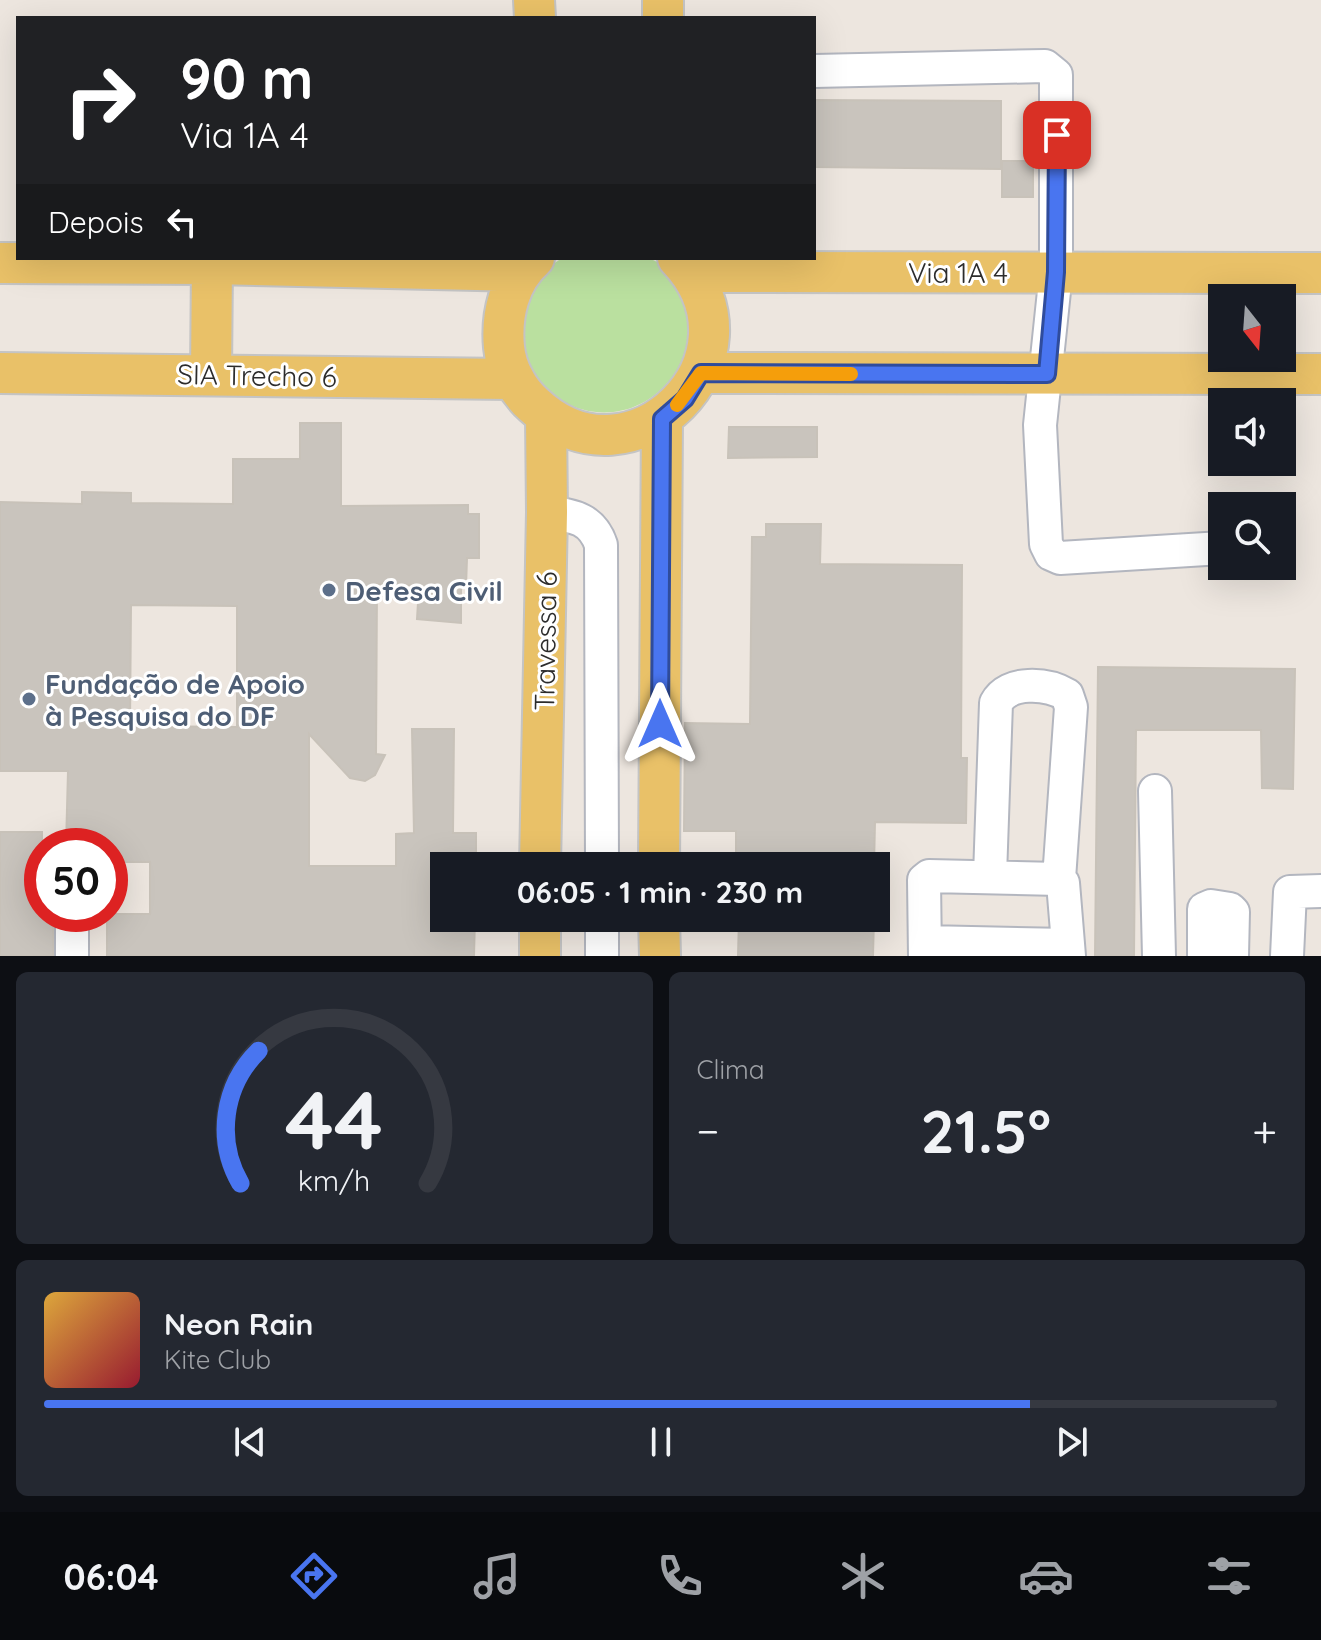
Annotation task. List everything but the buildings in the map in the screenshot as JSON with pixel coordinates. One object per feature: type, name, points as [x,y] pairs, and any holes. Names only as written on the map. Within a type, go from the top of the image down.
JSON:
[{"type":"main road","points":[[0,263],[530,262]]},
{"type":"main road","points":[[530,262],[509,296],[502,324],[505,352],[514,379],[528,399],[546,416],[573,430],[603,435],[634,431],[662,419],[685,399],[701,373],[710,339],[706,304],[684,265]]},
{"type":"main road","points":[[211,374],[212,264]]},
{"type":"main road","name":"Via 1A 4","points":[[684,265],[1321,273]]},
{"type":"main road","name":"SIA Trecho 6","points":[[0,373],[514,379]]},
{"type":"main road","points":[[701,373],[1321,374]]},
{"type":"main road","name":"Travessa 6","points":[[540,852],[546,416]]},
{"type":"main road","points":[[659,852],[662,419]]},
{"type":"main road","points":[[540,932],[540,956]]},
{"type":"main road","points":[[659,932],[660,956]]},
{"type":"lane","points":[[816,71],[1045,66],[1056,75],[1056,272],[1040,425],[1046,544],[1051,554],[1060,558],[1208,549]]},
{"type":"lane","points":[[547,512],[589,522],[601,545],[602,852]]},
{"type":"lane","points":[[990,876],[996,703],[1001,693],[1010,687],[1056,689],[1067,695],[1071,707],[1059,879]]},
{"type":"lane","points":[[1155,791],[1159,956]]},
{"type":"lane","points":[[926,876],[990,876],[1059,879],[1063,883],[1068,950],[925,949],[926,876]]},
{"type":"lane","points":[[1287,956],[1290,892],[1321,891]]},
{"type":"lane","points":[[1204,956],[1204,909],[1211,906],[1233,912],[1232,956]]},
{"type":"lane","points":[[72,932],[72,956]]},
{"type":"lane","points":[[602,932],[602,956]]},
{"type":"green space","points":[[559,260],[653,260],[667,269],[677,282],[688,313],[686,347],[673,376],[650,398],[624,410],[597,412],[572,406],[549,392],[533,370],[524,343],[525,311],[530,296],[549,268]]},
{"type":"slow traffic","points":[[677,405],[685,399],[701,373],[851,374]]},
{"type":"place","name":"Defesa Civil","points":[[329,590]]},
{"type":"place","name":"Fundação de Apoio à Pesquisa do DF","points":[[29,699]]},
{"type":"route","points":[[660,724],[662,419],[685,399],[701,373],[1047,374],[1056,272],[1057,135]]}]
